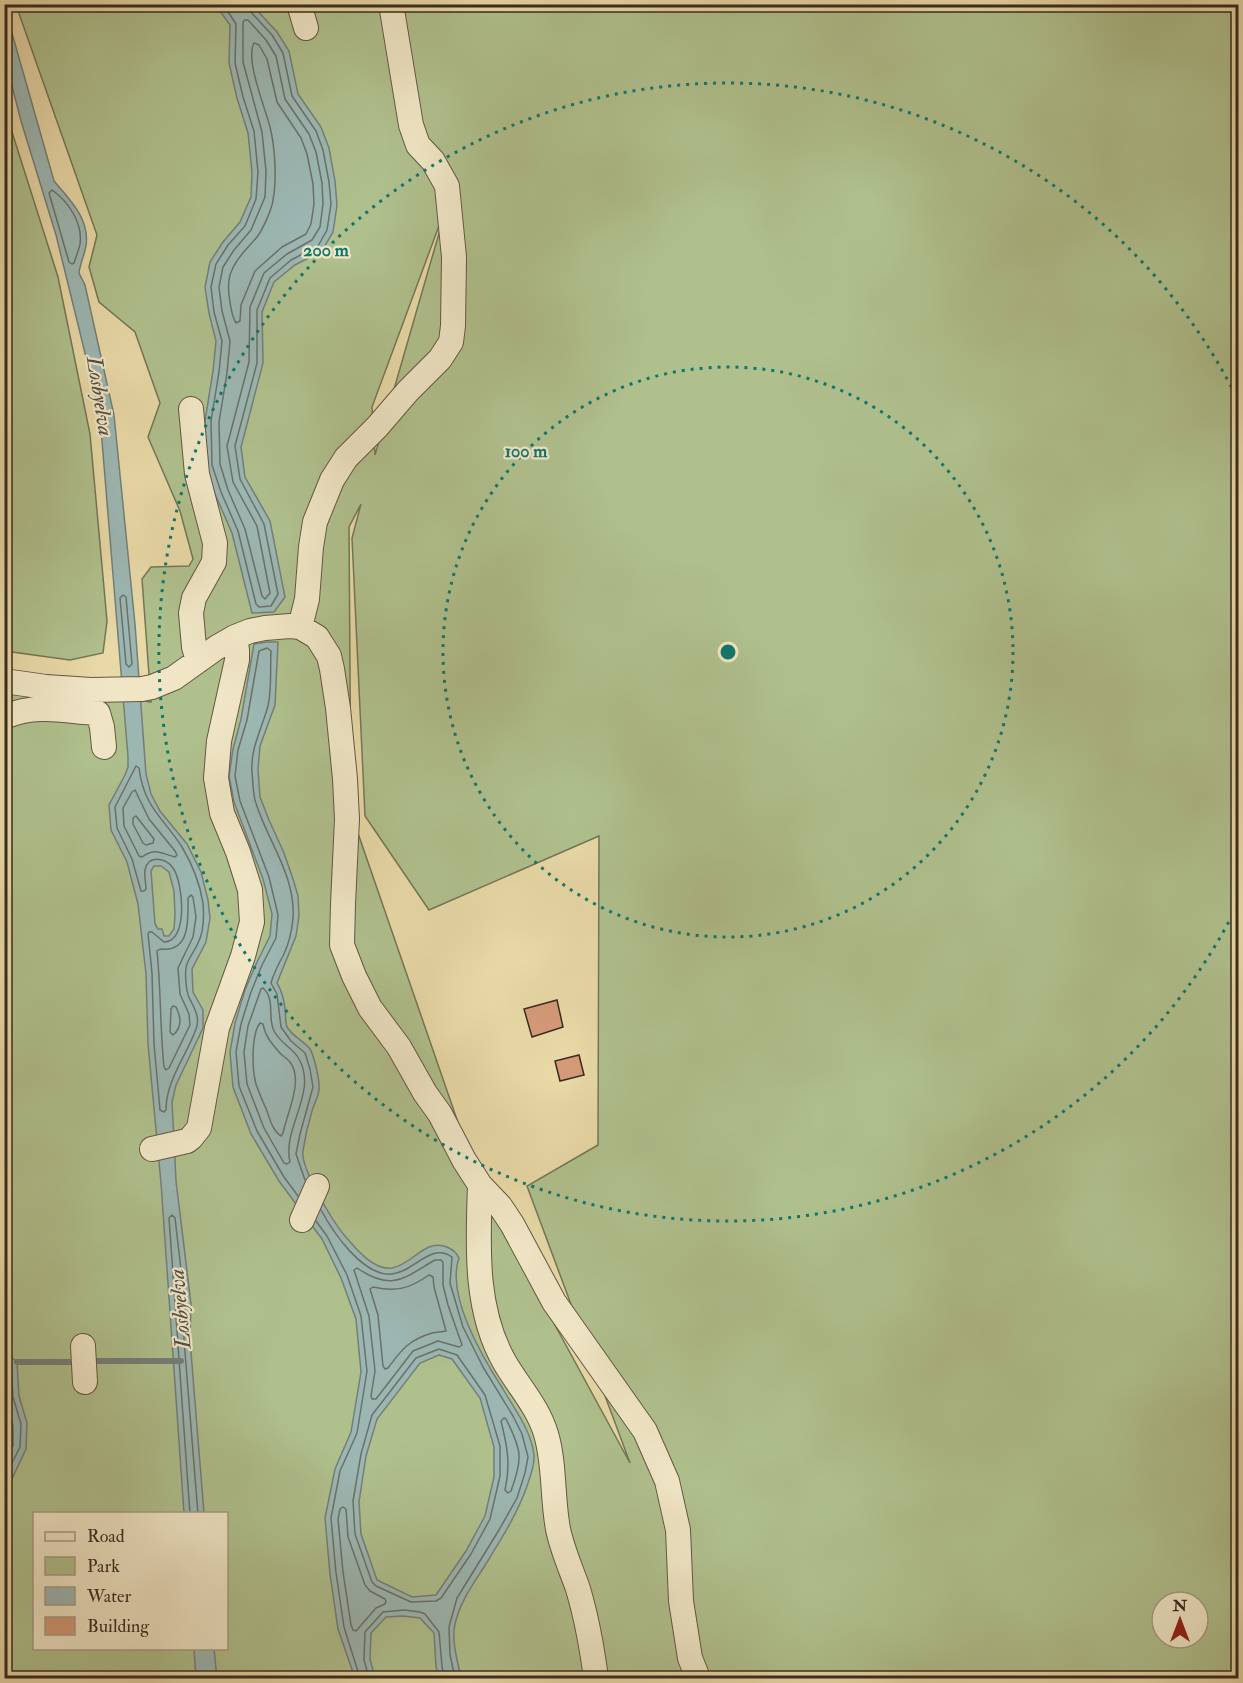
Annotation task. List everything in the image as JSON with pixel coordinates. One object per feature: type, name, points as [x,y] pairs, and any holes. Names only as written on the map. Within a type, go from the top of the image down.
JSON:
[{"type":"street","points":[[299,4],[306,28]]},
{"type":"street","points":[[300,627],[307,599],[315,522],[332,480],[346,458],[440,359],[451,342],[454,257],[447,186],[433,161],[418,145],[411,125],[391,4]]},
{"type":"street","points":[[191,409],[198,474],[215,543],[214,562],[194,598],[191,613],[194,647],[198,661]]},
{"type":"street","points":[[4,717],[20,711],[41,708],[80,713],[101,698],[152,687],[174,678],[235,637],[266,628],[300,627],[317,636],[329,657],[338,708],[345,779],[347,819],[342,945],[370,1008],[399,1047],[425,1093],[440,1114],[464,1160],[480,1185],[500,1206],[554,1302],[645,1431],[667,1481],[678,1530],[681,1601],[690,1658],[698,1678]]},
{"type":"street","points":[[152,1149],[182,1143],[191,1138],[199,1128],[217,1028],[243,956],[252,922],[250,890],[222,813],[216,778],[219,741],[237,660],[235,637]]},
{"type":"street","points":[[4,681],[101,698]]},
{"type":"street","points":[[101,698],[104,747]]},
{"type":"street","points":[[480,1185],[478,1243],[480,1274],[490,1330],[504,1363],[535,1408],[546,1433],[551,1457],[558,1530],[590,1633],[596,1678]]},
{"type":"street","points":[[302,1220],[317,1186]]},
{"type":"street","points":[[83,1346],[85,1382]]},
{"type":"green space","points":[[16,5],[1238,5],[1238,1678],[5,1678],[4,678],[151,702],[142,579],[151,567],[189,566],[193,559],[180,511],[148,437],[160,403],[135,332],[99,302],[89,267],[97,235]],"holes":[[[444,216],[375,455],[372,407]],[[361,504],[352,538],[365,816],[429,910],[599,836],[598,1145],[527,1186],[630,1463],[481,1189],[351,813],[349,527]]]},
{"type":"green space","points":[[5,110],[58,277],[90,434],[107,621],[103,653],[70,660],[5,651]]},
{"type":"water","name":"Losbyelva","points":[[4,5],[54,181],[78,210],[85,227],[86,246],[79,273],[85,285],[114,415],[135,624],[146,774],[151,794],[160,811],[187,844],[201,872],[208,900],[210,918],[206,942],[192,969],[193,992],[203,1010],[203,1028],[176,1085],[172,1102],[176,1181],[191,1304],[190,1339],[204,1512],[184,1512],[161,1183],[148,1044],[146,974],[138,904],[127,862],[111,830],[109,805],[125,775],[128,757],[101,429],[97,402],[56,235],[21,121],[5,59]],"holes":[[[154,866],[161,866],[169,872],[174,891],[174,929],[169,936],[164,936],[162,929],[158,929],[155,924],[151,871]]]},
{"type":"water","points":[[208,5],[252,5],[277,32],[289,51],[298,94],[321,127],[329,148],[335,181],[337,205],[333,232],[322,251],[295,265],[274,282],[262,312],[263,363],[241,447],[245,477],[270,521],[285,597],[274,612],[252,613],[232,533],[206,467],[205,421],[216,341],[205,287],[210,262],[240,222],[251,197],[252,172],[248,133],[229,63],[230,25],[220,11]]},
{"type":"water","points":[[278,642],[275,705],[260,746],[258,769],[260,797],[284,853],[298,896],[299,916],[296,936],[277,983],[283,998],[287,1027],[310,1049],[319,1080],[303,1159],[318,1194],[340,1229],[360,1252],[378,1266],[392,1268],[398,1266],[436,1245],[455,1252],[459,1258],[456,1273],[458,1290],[469,1326],[486,1361],[522,1420],[530,1437],[534,1455],[533,1467],[518,1507],[502,1538],[467,1594],[457,1616],[454,1637],[461,1678],[439,1678],[434,1633],[420,1618],[386,1617],[371,1633],[370,1659],[375,1678],[355,1678],[338,1629],[325,1518],[335,1469],[351,1432],[361,1372],[356,1319],[341,1278],[322,1239],[279,1181],[251,1134],[233,1087],[230,1052],[235,1023],[245,990],[270,936],[272,914],[263,879],[234,802],[229,776],[254,644]],"holes":[[[439,1355],[452,1359],[480,1398],[494,1447],[494,1477],[485,1516],[466,1551],[436,1595],[412,1597],[377,1580],[361,1534],[359,1502],[366,1456],[377,1419],[420,1363]]]},
{"type":"water","points":[[5,1352],[17,1362],[19,1396],[27,1423],[26,1449],[5,1489]]},
{"type":"water","points":[[194,1650],[214,1650],[217,1678],[196,1678]]},
{"type":"building","points":[[557,1000],[563,1027],[532,1037],[524,1009]]},
{"type":"building","points":[[579,1055],[584,1075],[560,1081],[555,1061]]},
{"type":"waterway","name":"Losbyelva","points":[[89,1361],[181,1361]]},
{"type":"waterway","points":[[17,1362],[79,1362]]}]
